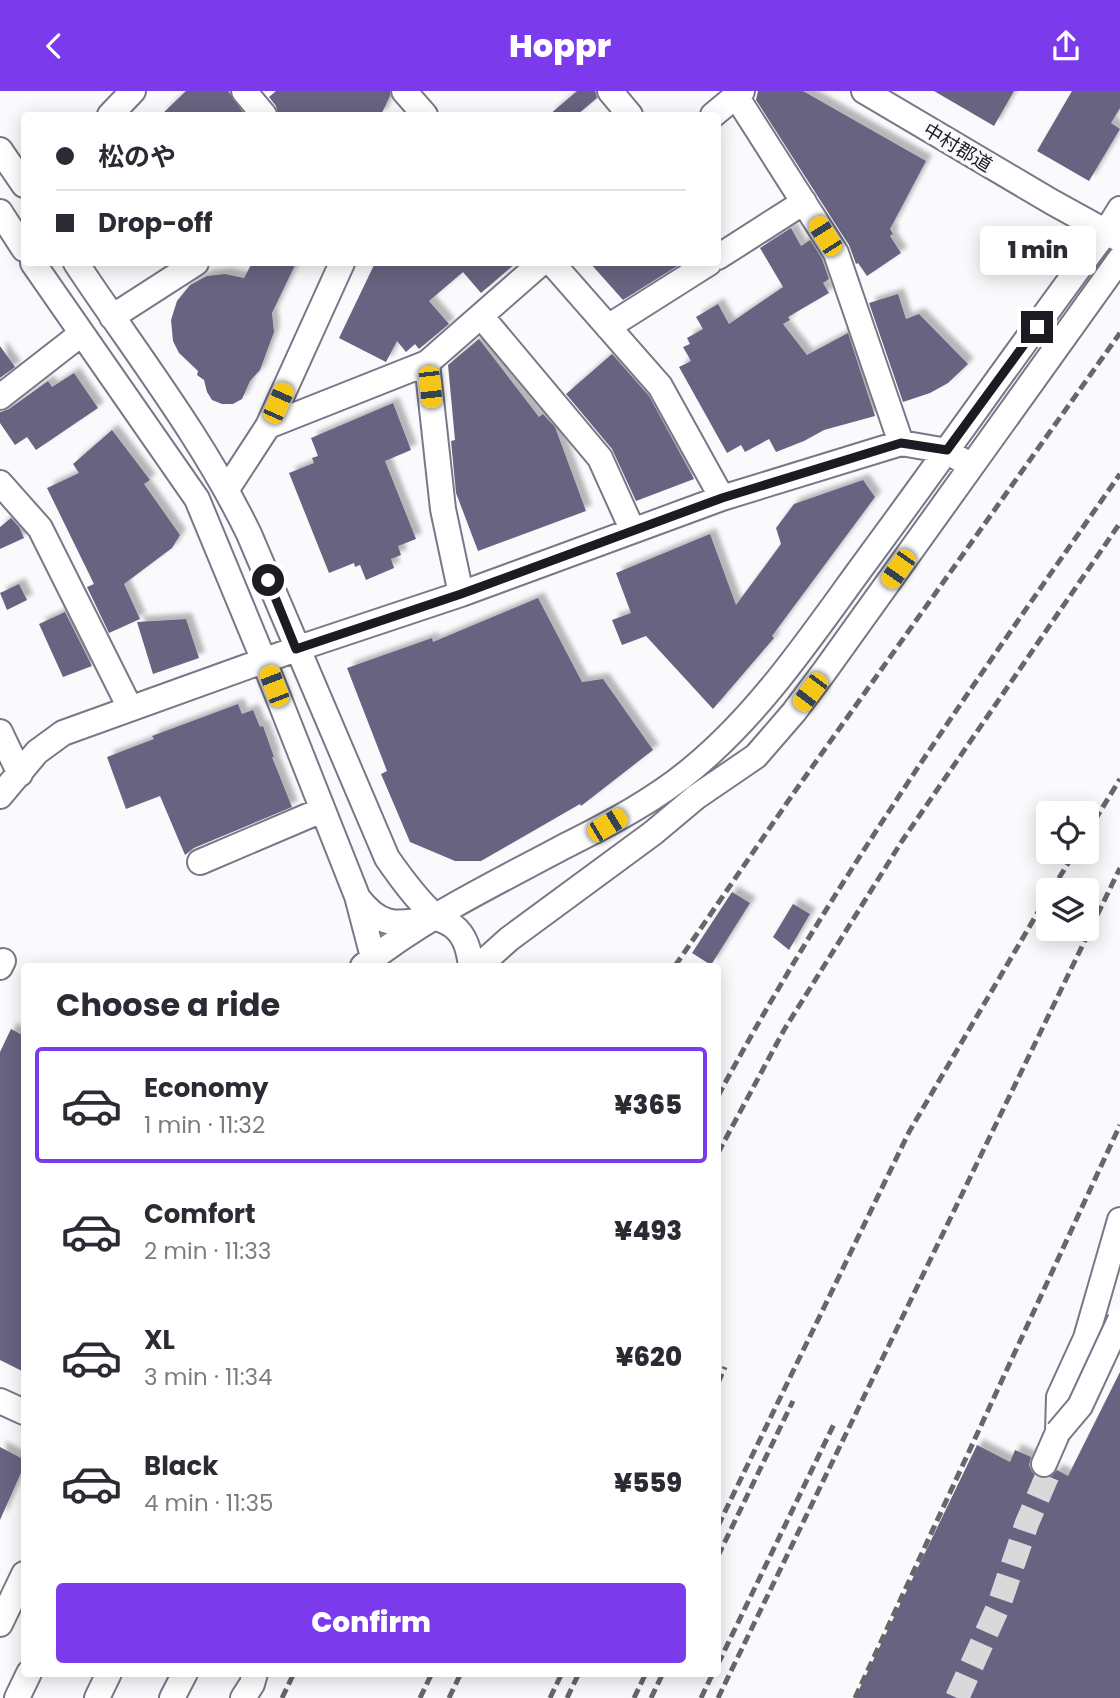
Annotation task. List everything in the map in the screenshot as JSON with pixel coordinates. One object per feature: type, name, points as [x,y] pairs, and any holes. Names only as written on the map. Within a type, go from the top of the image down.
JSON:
[{"type":"street","points":[[113,112],[133,91]]},
{"type":"street","points":[[244,91],[262,112]]},
{"type":"street","points":[[610,91],[628,112]]},
{"type":"street","name":"中村郡道","points":[[864,91],[1052,202],[1113,250]]},
{"type":"street","points":[[717,112],[739,94],[836,253],[901,443]]},
{"type":"street","points":[[0,150],[21,181]]},
{"type":"street","points":[[721,255],[804,202]]},
{"type":"street","points":[[482,963],[509,939],[653,833],[696,797],[756,756],[794,712],[971,466],[1113,250],[1120,209]]},
{"type":"street","points":[[0,212],[21,244]]},
{"type":"street","points":[[35,266],[197,499],[357,896],[368,962],[463,900],[607,825],[682,776],[709,753],[759,702],[947,450],[1113,250]]},
{"type":"street","points":[[78,266],[198,441],[227,489],[249,534],[387,858],[403,881],[435,917],[453,926],[463,937],[471,963]]},
{"type":"street","points":[[112,317],[191,266]]},
{"type":"street","points":[[227,489],[268,426],[341,266]]},
{"type":"street","points":[[268,426],[427,363],[538,266]]},
{"type":"street","points":[[555,266],[660,386],[722,498]]},
{"type":"street","points":[[608,327],[704,266]]},
{"type":"street","points":[[481,316],[600,458],[632,529]]},
{"type":"street","points":[[0,397],[81,334]]},
{"type":"street","points":[[427,363],[443,509],[461,594]]},
{"type":"street","points":[[0,796],[37,752],[63,733],[296,649],[461,594],[722,498],[901,443],[947,450],[971,466]]},
{"type":"street","points":[[0,483],[40,528],[130,708]]},
{"type":"street","points":[[0,732],[20,774]]},
{"type":"street","points":[[357,896],[379,920],[410,923],[470,912],[496,891],[696,797]]},
{"type":"street","points":[[200,862],[322,810]]},
{"type":"street","points":[[1120,1220],[1086,1338],[1059,1397],[1058,1432],[1047,1465],[1120,1321]]},
{"type":"street","points":[[1058,1432],[1080,1406],[1120,1321]]},
{"type":"street","points":[[0,1401],[21,1411]]},
{"type":"street","points":[[0,1624],[21,1580]]},
{"type":"street","points":[[17,1698],[27,1677]]},
{"type":"street","points":[[97,1698],[107,1677]]},
{"type":"street","points":[[172,1698],[183,1677]]},
{"type":"street","points":[[243,1698],[254,1677]]},
{"type":"building","points":[[186,91],[228,91],[243,112],[164,112]]},
{"type":"building","points":[[276,91],[390,91],[382,112],[277,112],[269,97]]},
{"type":"building","points":[[577,91],[595,91],[597,98],[581,112],[552,112]]},
{"type":"building","points":[[758,91],[803,91],[926,161],[890,229],[893,234],[890,236],[901,253],[867,276],[858,263],[856,264],[849,245],[756,100]]},
{"type":"building","points":[[934,91],[1014,91],[994,126]]},
{"type":"building","points":[[1072,91],[1120,91],[1120,108],[1111,123],[1120,129],[1089,181],[1037,151]]},
{"type":"building","points":[[791,228],[801,246],[810,240],[822,259],[829,279],[823,283],[829,293],[788,317],[790,320],[783,324],[807,355],[848,333],[875,416],[824,430],[776,452],[769,439],[745,452],[741,445],[727,453],[679,367],[691,361],[683,347],[690,344],[687,338],[703,329],[696,317],[718,304],[729,324],[783,287],[760,248]]},
{"type":"building","points":[[250,266],[295,266],[272,313],[274,332],[260,370],[250,381],[242,399],[233,404],[222,404],[212,400],[204,380],[197,375],[198,371],[179,353],[173,341],[171,320],[177,301],[190,285],[207,276],[225,274],[244,278]]},
{"type":"building","points":[[374,266],[512,266],[481,293],[463,272],[429,301],[449,324],[419,349],[415,344],[406,352],[397,341],[386,362],[339,338]]},
{"type":"building","points":[[593,266],[677,266],[623,300]]},
{"type":"building","points":[[898,294],[906,319],[919,314],[968,364],[948,383],[930,393],[903,402],[869,303]]},
{"type":"building","points":[[479,339],[539,417],[543,414],[555,427],[586,511],[478,551],[456,493],[451,441],[455,440],[448,365]]},
{"type":"building","points":[[0,346],[15,367],[0,378]]},
{"type":"building","points":[[612,354],[649,396],[694,479],[636,501],[612,449],[566,394]]},
{"type":"building","points":[[74,373],[98,408],[36,450],[27,437],[15,445],[0,423],[0,412],[9,409],[48,381],[52,387]]},
{"type":"building","points":[[393,403],[411,450],[385,461],[416,539],[398,546],[401,555],[391,559],[394,568],[366,580],[360,565],[355,567],[354,563],[329,573],[289,473],[314,463],[312,458],[318,456],[311,438]]},
{"type":"building","points":[[112,430],[150,480],[144,484],[180,535],[172,548],[124,584],[140,619],[109,633],[87,587],[94,584],[47,488],[79,473],[73,464]]},
{"type":"building","points":[[863,480],[875,497],[772,636],[774,638],[713,709],[646,636],[622,645],[612,620],[631,613],[616,573],[710,534],[736,605],[781,544],[776,528],[794,504]]},
{"type":"building","points":[[11,518],[24,538],[0,549],[0,527]]},
{"type":"building","points":[[19,584],[27,600],[7,610],[0,593]]},
{"type":"building","points":[[538,598],[582,682],[603,679],[653,750],[581,806],[580,804],[481,861],[455,861],[410,842],[381,774],[387,771],[347,668],[432,638],[433,642]]},
{"type":"building","points":[[65,612],[92,666],[63,677],[39,624]]},
{"type":"building","points":[[186,619],[199,658],[153,674],[137,622]]},
{"type":"building","points":[[238,704],[242,714],[253,710],[260,727],[263,726],[292,807],[194,848],[185,855],[160,796],[126,809],[107,757],[154,739],[152,736]]},
{"type":"building","points":[[732,892],[750,903],[712,963],[692,953]]},
{"type":"building","points":[[793,904],[810,914],[789,950],[773,937]]},
{"type":"building","points":[[11,1029],[21,1034],[21,1370],[0,1360],[0,1052]]},
{"type":"building","points":[[1120,1372],[1120,1698],[855,1698],[977,1445],[1010,1462],[1015,1450],[1031,1457],[1029,1465],[1039,1478],[1052,1476],[1057,1470],[1068,1476]]},
{"type":"building","points":[[0,1447],[21,1458],[21,1473],[0,1520]]},
{"type":"tunnel","points":[[957,1698],[999,1605],[1027,1523],[1051,1467]]},
{"type":"railway","points":[[677,963],[793,794],[1120,333]]},
{"type":"railway","points":[[721,1091],[810,935],[859,857],[1120,474]]},
{"type":"railway","points":[[721,1147],[784,1030],[902,841],[1120,523]]},
{"type":"railway","points":[[1099,813],[1120,779]]},
{"type":"railway","points":[[1059,878],[1068,864]]},
{"type":"railway","points":[[718,1698],[1120,868]]},
{"type":"railway","points":[[721,1520],[909,1132],[1036,915]]},
{"type":"railway","points":[[855,1698],[1120,1125]]},
{"type":"railway","points":[[721,1376],[725,1367]]},
{"type":"railway","points":[[721,1550],[793,1401]]},
{"type":"railway","points":[[721,1658],[835,1422]]},
{"type":"railway","points":[[282,1698],[292,1677]]},
{"type":"railway","points":[[420,1698],[430,1677]]},
{"type":"railway","points":[[449,1698],[459,1677]]},
{"type":"railway","points":[[550,1698],[560,1677]]},
{"type":"railway","points":[[567,1698],[577,1677]]},
{"type":"railway","points":[[634,1698],[644,1677]]},
{"type":"railway","points":[[651,1698],[661,1677]]},
{"type":"railway","points":[[701,1698],[711,1677]]},
{"type":"route","points":[[268,580],[296,649],[461,594],[722,498],[901,443],[947,450],[1037,327]]}]
